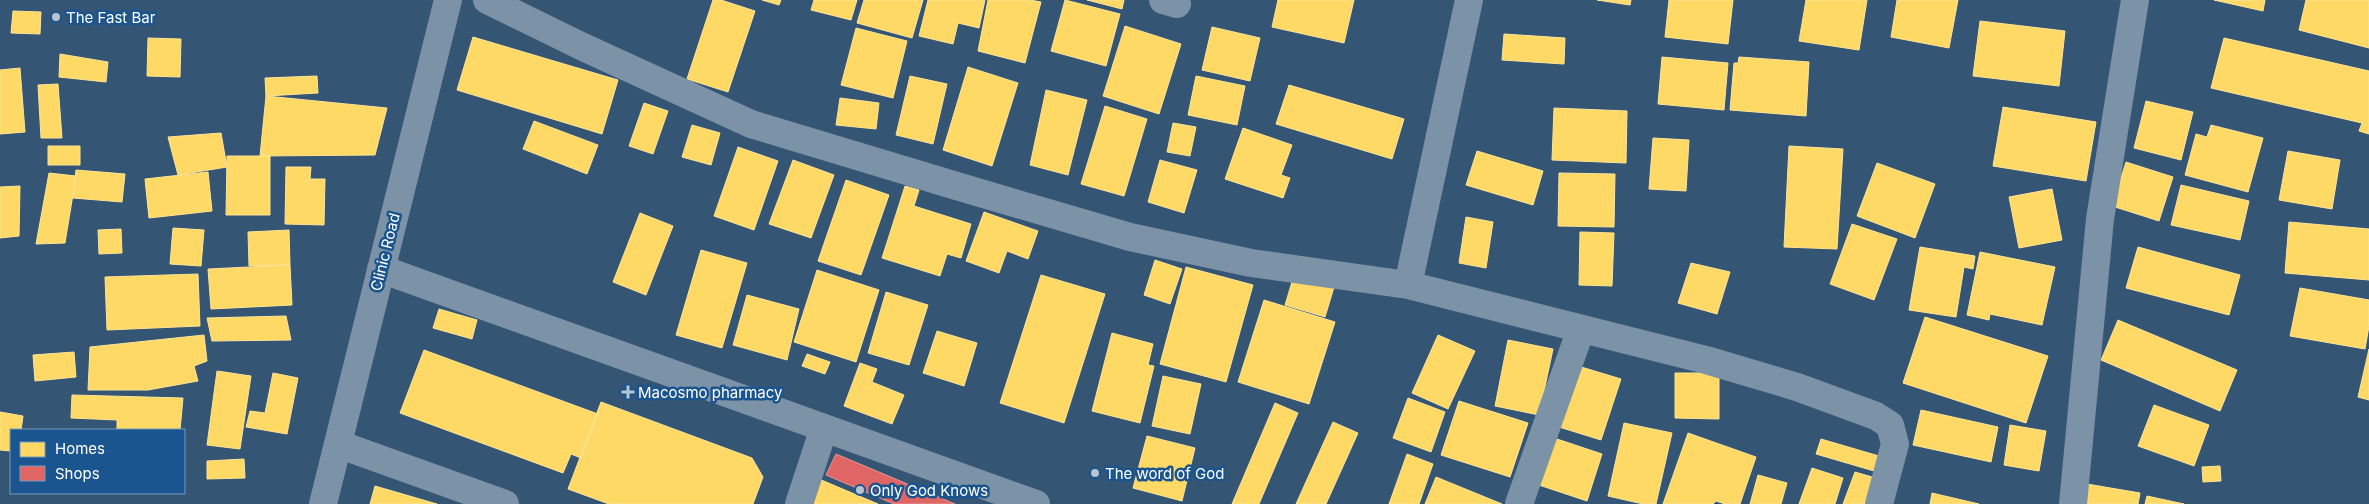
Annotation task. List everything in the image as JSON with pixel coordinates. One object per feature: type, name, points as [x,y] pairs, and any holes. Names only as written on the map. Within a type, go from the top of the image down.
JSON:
[{"type":"street","name":"Clinic Road","points":[[323,504],[448,0]]},
{"type":"street","points":[[487,0],[581,46],[751,124],[1130,237],[1251,263],[1408,285],[1715,363],[1797,387],[1876,416],[1890,425],[1895,444],[1879,504]]},
{"type":"street","points":[[1408,285],[1469,0]]},
{"type":"street","points":[[2073,504],[2100,219],[2135,0]]},
{"type":"street","points":[[381,269],[1036,504]]},
{"type":"street","points":[[1519,504],[1581,328]]},
{"type":"street","points":[[799,504],[824,428]]},
{"type":"street","points":[[338,444],[505,504]]},
{"type":"building: Homes","points":[[713,0],[721,0],[755,11],[728,92],[687,79]]},
{"type":"building: Homes","points":[[762,0],[781,0],[779,5]]},
{"type":"building: Homes","points":[[814,0],[857,0],[851,20],[811,10]]},
{"type":"building: Homes","points":[[864,0],[923,0],[912,38],[857,23]]},
{"type":"building: Homes","points":[[928,0],[985,0],[979,28],[958,23],[953,44],[919,36]]},
{"type":"building: Homes","points":[[988,0],[1030,0],[1041,2],[1025,63],[978,51]]},
{"type":"building: Homes","points":[[1065,0],[1120,14],[1106,66],[1051,51]]},
{"type":"building: Homes","points":[[1087,0],[1124,0],[1122,9]]},
{"type":"building: Homes","points":[[1278,0],[1354,0],[1344,43],[1272,27]]},
{"type":"building: Homes","points":[[1597,0],[1631,0],[1630,5]]},
{"type":"building: Homes","points":[[1669,0],[1733,0],[1728,44],[1665,37]]},
{"type":"building: Homes","points":[[1806,0],[1867,0],[1859,50],[1799,41]]},
{"type":"building: Homes","points":[[1897,0],[1958,0],[1949,48],[1891,37]]},
{"type":"building: Homes","points":[[2214,0],[2265,0],[2263,11]]},
{"type":"building: Homes","points":[[2306,0],[2369,0],[2369,48],[2299,30]]},
{"type":"building: Homes","points":[[13,11],[41,12],[40,34],[11,33]]},
{"type":"building: Homes","points":[[1980,21],[2065,31],[2059,86],[1973,76]]},
{"type":"building: Homes","points":[[1125,26],[1181,44],[1159,114],[1103,96]]},
{"type":"building: Homes","points":[[1212,27],[1260,38],[1250,81],[1202,70]]},
{"type":"building: Homes","points":[[856,28],[907,41],[893,98],[841,85]]},
{"type":"building: Homes","points":[[1504,34],[1565,38],[1564,64],[1502,60]]},
{"type":"building: Homes","points":[[473,37],[618,80],[602,134],[457,90]]},
{"type":"building: Homes","points":[[148,38],[181,39],[180,77],[147,76]]},
{"type":"building: Homes","points":[[2224,38],[2369,71],[2369,134],[2359,131],[2362,123],[2211,88]]},
{"type":"building: Homes","points":[[60,54],[108,62],[106,82],[59,77]]},
{"type":"building: Homes","points":[[1662,57],[1728,63],[1724,110],[1658,104]]},
{"type":"building: Homes","points":[[1739,57],[1809,62],[1806,116],[1730,110],[1734,63],[1738,63]]},
{"type":"building: Homes","points":[[968,67],[1018,83],[992,166],[943,150]]},
{"type":"building: Homes","points":[[20,68],[25,132],[0,134],[0,70]]},
{"type":"building: Homes","points":[[317,76],[318,93],[266,96],[265,78]]},
{"type":"building: Homes","points":[[910,76],[947,84],[933,144],[896,135]]},
{"type":"building: Homes","points":[[1196,76],[1245,86],[1237,125],[1188,115]]},
{"type":"building: Homes","points":[[58,84],[62,138],[41,138],[38,85]]},
{"type":"building: Homes","points":[[1289,85],[1404,119],[1392,159],[1276,124]]},
{"type":"building: Homes","points":[[1046,90],[1087,100],[1068,175],[1030,165]]},
{"type":"building: Homes","points":[[266,96],[387,108],[375,155],[260,156]]},
{"type":"building: Homes","points":[[840,98],[879,103],[876,129],[836,125]]},
{"type":"building: Homes","points":[[2146,101],[2193,112],[2181,160],[2134,148]]},
{"type":"building: Homes","points":[[644,103],[668,111],[653,154],[629,146]]},
{"type":"building: Homes","points":[[1105,106],[1147,119],[1124,196],[1081,184]]},
{"type":"building: Homes","points":[[2003,107],[2096,122],[2086,181],[1993,166]]},
{"type":"building: Homes","points":[[1554,108],[1627,111],[1626,163],[1552,160]]},
{"type":"building: Homes","points":[[534,121],[598,145],[587,174],[523,149]]},
{"type":"building: Homes","points":[[1173,123],[1196,127],[1190,156],[1167,152]]},
{"type":"building: Homes","points":[[692,125],[720,133],[711,165],[682,157]]},
{"type":"building: Homes","points":[[2211,125],[2263,138],[2248,192],[2185,175],[2196,134],[2207,137]]},
{"type":"building: Homes","points":[[1243,128],[1292,145],[1281,175],[1290,178],[1283,198],[1225,179]]},
{"type":"building: Homes","points":[[221,133],[227,167],[178,175],[168,137]]},
{"type":"building: Homes","points":[[1653,138],[1689,140],[1686,191],[1649,189]]},
{"type":"building: Homes","points":[[48,146],[80,146],[80,165],[48,165]]},
{"type":"building: Homes","points":[[1789,146],[1843,149],[1837,249],[1784,247]]},
{"type":"building: Homes","points":[[738,147],[778,161],[754,230],[714,216]]},
{"type":"building: Homes","points":[[1477,151],[1543,171],[1533,205],[1466,185]]},
{"type":"building: Homes","points":[[2288,151],[2340,160],[2332,209],[2279,200]]},
{"type":"building: Homes","points":[[227,156],[270,156],[270,215],[226,215]]},
{"type":"building: Homes","points":[[793,160],[834,175],[811,238],[769,224]]},
{"type":"building: Homes","points":[[1160,160],[1197,170],[1184,213],[1148,202]]},
{"type":"building: Homes","points":[[2126,162],[2173,177],[2159,221],[2112,206]]},
{"type":"building: Homes","points":[[1877,163],[1935,184],[1915,238],[1857,216]]},
{"type":"building: Homes","points":[[286,167],[311,167],[310,179],[325,179],[324,225],[285,224]]},
{"type":"building: Homes","points":[[76,170],[125,174],[122,202],[73,198]]},
{"type":"building: Homes","points":[[208,172],[212,211],[149,218],[145,179]]},
{"type":"building: Homes","points":[[49,173],[76,176],[65,243],[36,244]]},
{"type":"building: Homes","points":[[1559,173],[1615,174],[1614,227],[1558,226]]},
{"type":"building: Homes","points":[[846,180],[889,195],[861,275],[818,261]]},
{"type":"building: Homes","points":[[2181,185],[2249,201],[2240,240],[2171,225]]},
{"type":"building: Homes","points":[[20,186],[19,236],[0,238],[0,187]]},
{"type":"building: Homes","points":[[905,186],[919,190],[914,206],[971,224],[961,258],[947,254],[940,276],[882,258]]},
{"type":"building: Homes","points":[[2052,189],[2062,240],[2019,248],[2009,197]]},
{"type":"building: Homes","points":[[984,212],[1038,231],[1028,259],[1007,251],[999,273],[966,261]]},
{"type":"building: Homes","points":[[640,213],[673,226],[646,295],[613,282]]},
{"type":"building: Homes","points":[[1466,217],[1493,222],[1486,268],[1459,263]]},
{"type":"building: Homes","points":[[2289,222],[2369,229],[2369,280],[2285,273]]},
{"type":"building: Homes","points":[[1852,224],[1897,239],[1874,300],[1830,284]]},
{"type":"building: Homes","points":[[173,228],[204,230],[201,266],[170,264]]},
{"type":"building: Homes","points":[[121,229],[122,253],[99,254],[98,230]]},
{"type":"building: Homes","points":[[289,230],[290,265],[249,266],[248,232]]},
{"type":"building: Homes","points":[[1580,232],[1614,233],[1612,286],[1579,285]]},
{"type":"building: Homes","points":[[1920,247],[1975,256],[1973,269],[1964,267],[1956,317],[1909,310]]},
{"type":"building: Homes","points":[[2138,247],[2240,275],[2229,315],[2126,288]]},
{"type":"building: Homes","points":[[701,250],[747,263],[722,348],[676,335]]},
{"type":"building: Homes","points":[[1980,252],[2055,267],[2042,325],[1990,314],[1989,320],[1967,315]]},
{"type":"building: Homes","points":[[1155,260],[1182,269],[1170,304],[1144,295]]},
{"type":"building: Homes","points":[[1691,263],[1730,272],[1717,314],[1678,303]]},
{"type":"building: Homes","points":[[290,265],[292,305],[211,309],[208,269]]},
{"type":"building: Homes","points":[[1186,267],[1253,285],[1226,382],[1160,364]]},
{"type":"building: Homes","points":[[817,270],[879,290],[856,362],[794,342]]},
{"type":"building: Homes","points":[[1295,272],[1335,284],[1325,317],[1285,305]]},
{"type":"building: Homes","points":[[198,274],[200,326],[107,330],[105,277]]},
{"type":"building: Homes","points":[[1041,275],[1105,294],[1064,423],[1000,403]]},
{"type":"building: Homes","points":[[2300,288],[2369,300],[2369,326],[2365,349],[2290,336]]},
{"type":"building: Homes","points":[[886,292],[928,305],[909,365],[868,353]]},
{"type":"building: Homes","points":[[747,295],[799,309],[787,360],[733,345]]},
{"type":"building: Homes","points":[[1264,300],[1335,322],[1309,404],[1238,382]]},
{"type":"building: Homes","points":[[439,309],[477,320],[472,339],[433,328]]},
{"type":"building: Homes","points":[[286,316],[291,340],[212,341],[207,318]]},
{"type":"building: Homes","points":[[1925,317],[2048,356],[2026,423],[1903,383]]},
{"type":"building: Homes","points":[[2118,320],[2237,370],[2220,411],[2101,360]]},
{"type":"building: Homes","points":[[937,331],[977,343],[964,386],[923,373]]},
{"type":"building: Homes","points":[[1112,333],[1153,344],[1148,365],[1154,366],[1140,423],[1092,411]]},
{"type":"building: Homes","points":[[204,335],[207,361],[194,366],[198,381],[148,390],[88,390],[90,347]]},
{"type":"building: Homes","points":[[1438,335],[1475,351],[1448,409],[1412,393]]},
{"type":"building: Homes","points":[[1508,340],[1553,349],[1539,415],[1495,406]]},
{"type":"building: Homes","points":[[2369,349],[2369,400],[2358,397]]},
{"type":"building: Homes","points":[[424,350],[598,414],[581,458],[571,454],[563,473],[400,413]]},
{"type":"building: Homes","points":[[74,352],[76,377],[35,381],[33,355]]},
{"type":"building: Homes","points":[[807,354],[830,362],[825,374],[802,366]]},
{"type":"building: Homes","points":[[860,363],[877,369],[872,382],[904,395],[892,424],[844,406]]},
{"type":"building: Homes","points":[[1578,366],[1621,379],[1601,440],[1559,427]]},
{"type":"building: Homes","points":[[217,371],[251,376],[240,449],[207,445]]},
{"type":"building: Homes","points":[[273,373],[298,378],[287,434],[246,427],[250,411],[265,413]]},
{"type":"building: Homes","points":[[1675,373],[1719,373],[1719,419],[1675,418]]},
{"type":"building: Homes","points":[[1163,376],[1201,384],[1190,434],[1152,426]]},
{"type":"building: Homes","points":[[72,395],[183,398],[180,429],[117,429],[117,420],[71,418]]},
{"type":"building: Homes","points":[[1408,398],[1445,412],[1431,452],[1393,438]]},
{"type":"building: Homes","points":[[1459,401],[1528,423],[1510,477],[1441,455]]},
{"type":"building: Homes","points":[[601,402],[752,458],[763,477],[753,504],[609,504],[568,489]]},
{"type":"building: Homes","points":[[1275,403],[1298,413],[1259,504],[1232,504]]},
{"type":"building: Homes","points":[[2154,405],[2209,425],[2194,466],[2138,446]]},
{"type":"building: Homes","points":[[1921,410],[1998,427],[1991,462],[1913,445]]},
{"type":"building: Homes","points":[[0,412],[23,416],[21,429],[10,429],[10,451],[0,450]]},
{"type":"building: Homes","points":[[1333,422],[1358,433],[1326,504],[1296,504]]},
{"type":"building: Homes","points":[[1624,423],[1672,433],[1656,504],[1643,504],[1608,496]]},
{"type":"building: Homes","points":[[2010,425],[2046,431],[2039,471],[2004,465]]},
{"type":"building: Homes","points":[[1539,433],[1602,454],[1587,501],[1524,480]]},
{"type":"building: Homes","points":[[1688,433],[1756,457],[1740,504],[1725,504],[1716,501],[1713,504],[1663,504]]},
{"type":"building: Homes","points":[[1147,436],[1195,448],[1182,501],[1133,488]]},
{"type":"building: Homes","points":[[1821,439],[1879,456],[1874,471],[1816,454]]},
{"type":"building: Homes","points":[[1407,454],[1433,464],[1419,504],[1389,504]]},
{"type":"building: Homes","points":[[244,459],[245,478],[207,479],[207,461]]},
{"type":"building: Homes","points":[[2220,466],[2221,481],[2203,482],[2202,467]]},
{"type":"building: Homes","points":[[1812,468],[1843,478],[1835,504],[1799,504]]},
{"type":"building: Homes","points":[[1855,472],[1886,481],[1879,504],[1843,504]]},
{"type":"building: Homes","points":[[1758,475],[1787,483],[1781,504],[1750,504]]},
{"type":"building: Homes","points":[[1436,477],[1502,504],[1425,504]]},
{"type":"building: Homes","points":[[819,479],[878,504],[808,504]]},
{"type":"building: Homes","points":[[2087,484],[2140,493],[2138,504],[2083,504]]},
{"type":"building: Homes","points":[[375,486],[437,504],[370,504]]},
{"type":"building: Homes","points":[[1932,493],[1979,504],[1930,504]]},
{"type":"building: Homes","points":[[2147,496],[2184,504],[2145,504]]},
{"type":"building: Shops","points":[[836,454],[955,504],[894,504],[826,475]]},
{"type":"place","name":"The Fast Bar","points":[[56,17]]},
{"type":"place","name":"Macosmo pharmacy","points":[[628,392]]},
{"type":"place","name":"The word of God","points":[[1095,473]]},
{"type":"place","name":"Only God Knows","points":[[860,490]]}]
